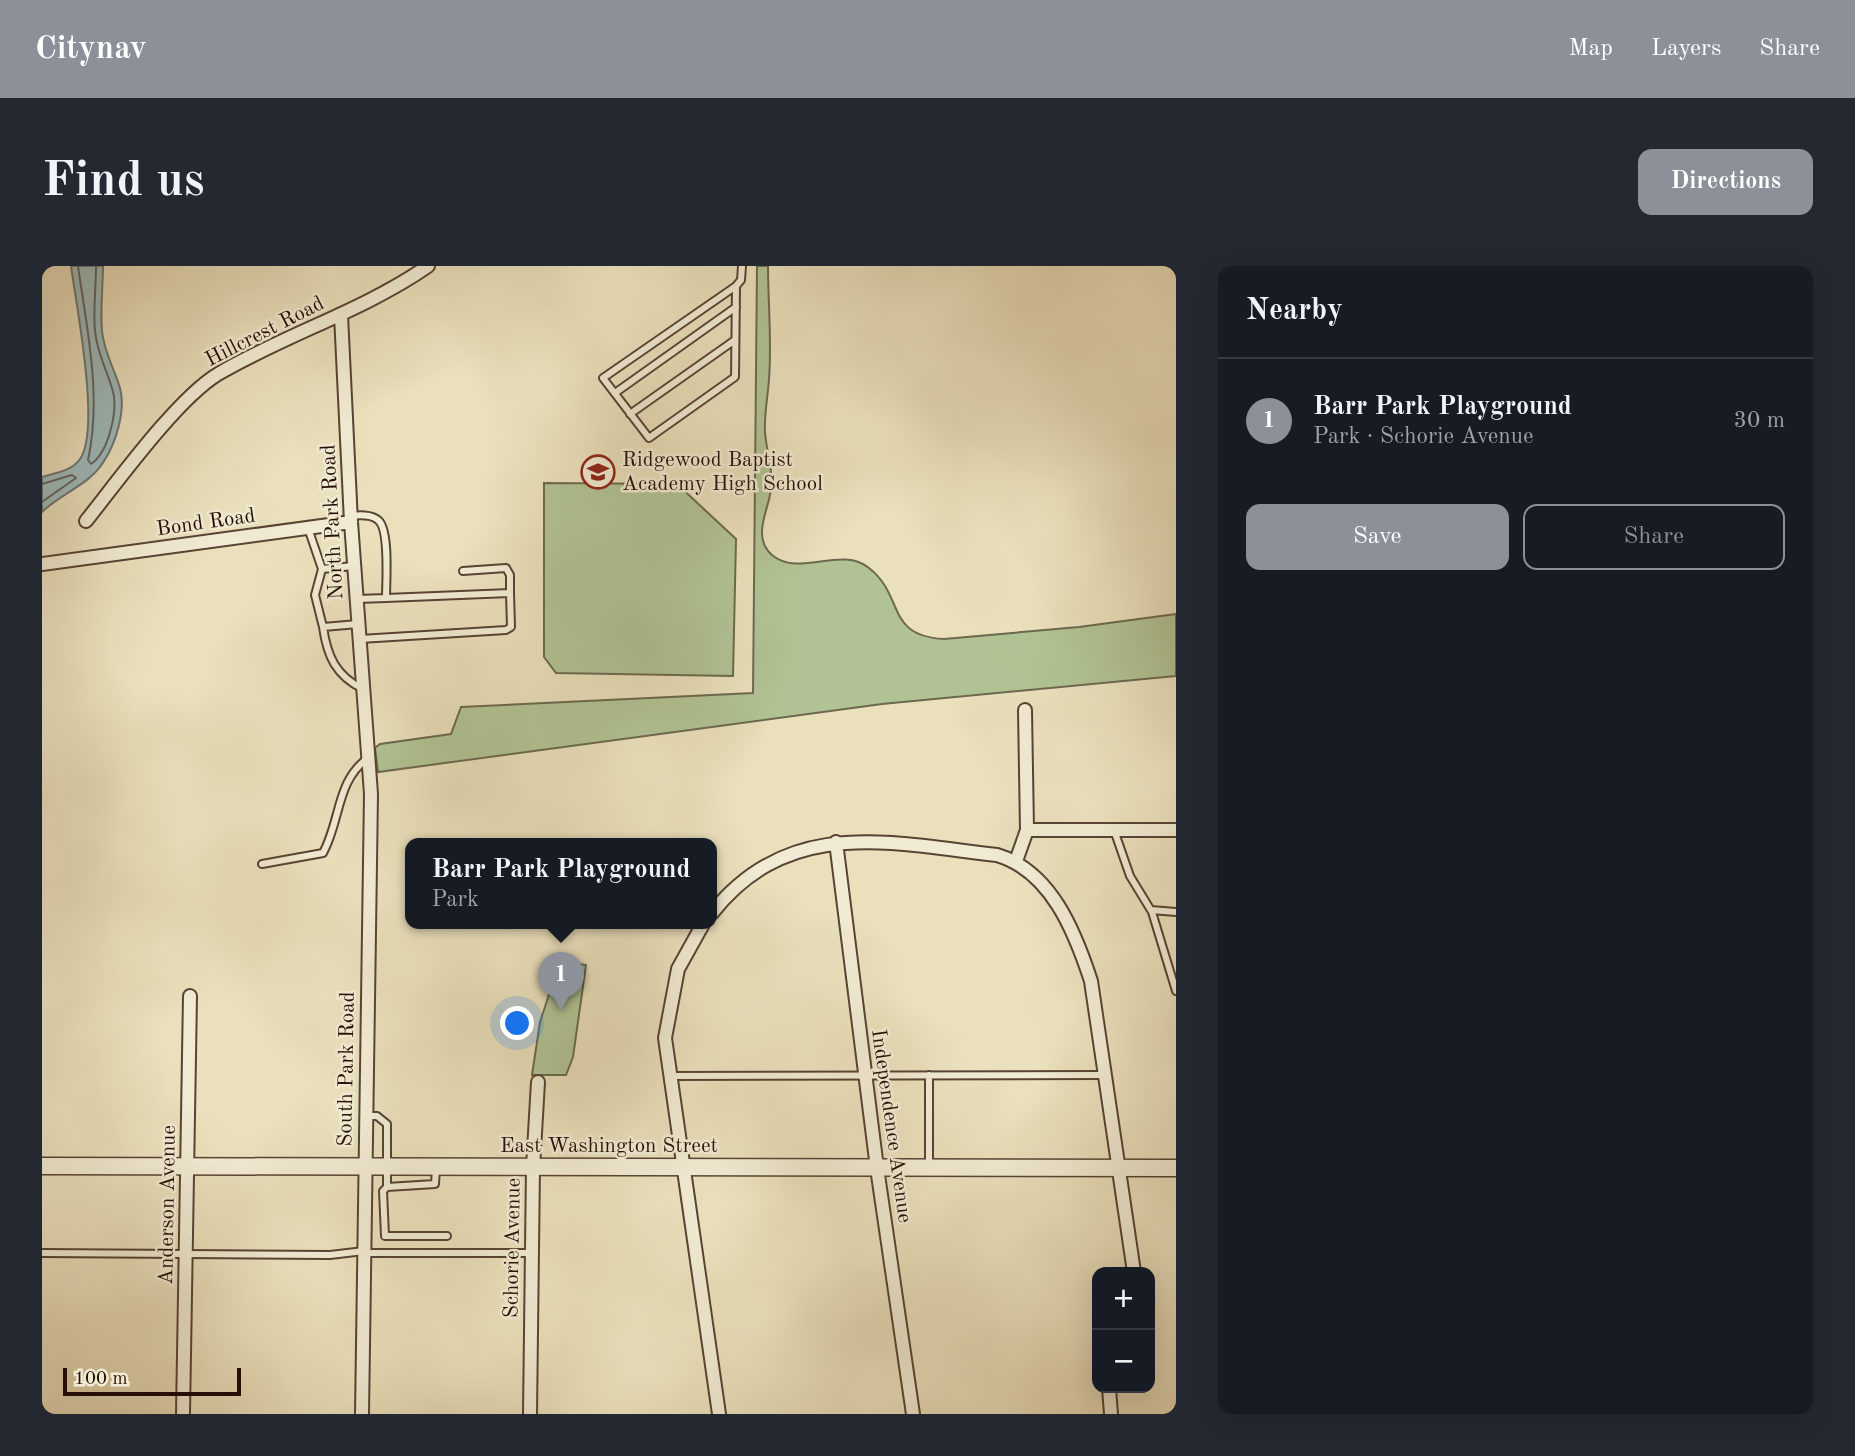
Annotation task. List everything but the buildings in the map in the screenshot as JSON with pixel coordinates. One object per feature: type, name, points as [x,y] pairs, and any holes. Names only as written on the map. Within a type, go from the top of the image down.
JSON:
[{"type":"street","name":"Hillcrest Road","points":[[86,521],[165,426],[218,374],[341,315],[428,266]]},
{"type":"street","name":"North Park Road","points":[[341,315],[351,519],[366,726]]},
{"type":"street","name":"Bond Road","points":[[42,564],[308,528],[351,519]]},
{"type":"street","points":[[1016,861],[1027,830],[1025,710]]},
{"type":"street","name":"South Park Road","points":[[362,1414],[370,794],[366,726]]},
{"type":"street","points":[[1027,830],[1176,830]]},
{"type":"street","points":[[717,906],[757,871],[793,852],[836,842],[865,841],[997,855],[1016,861],[1056,901],[1076,936],[1091,981],[1133,1267]]},
{"type":"street","name":"Independence Avenue","points":[[836,842],[877,1168],[913,1414]]},
{"type":"street","points":[[700,929],[678,969],[665,1038],[681,1167],[719,1414]]},
{"type":"street","name":"Anderson Avenue","points":[[183,1414],[190,996]]},
{"type":"street","name":"Schorie Avenue","points":[[530,1414],[533,1167],[538,1082]]},
{"type":"street","name":"East Washington Street","points":[[42,1166],[1176,1168]]},
{"type":"street","points":[[1109,1393],[1111,1414]]},
{"type":"lane","points":[[736,286],[736,377],[649,438],[603,378],[736,286],[741,280],[742,266]]},
{"type":"lane","points":[[615,393],[736,307]]},
{"type":"lane","points":[[631,414],[735,340]]},
{"type":"lane","points":[[351,519],[366,515],[379,520],[385,530],[386,598]]},
{"type":"lane","points":[[308,528],[322,569],[315,596],[326,652],[338,671],[349,682],[363,689]]},
{"type":"lane","points":[[322,569],[354,566]]},
{"type":"lane","points":[[359,639],[506,629],[511,626],[510,575],[506,568],[463,571]]},
{"type":"lane","points":[[356,599],[510,593]]},
{"type":"lane","points":[[323,627],[358,624]]},
{"type":"lane","points":[[262,864],[324,853],[345,783],[354,768],[368,758]]},
{"type":"lane","points":[[1113,828],[1129,876],[1151,910],[1176,990]]},
{"type":"lane","points":[[1151,910],[1176,912]]},
{"type":"lane","points":[[929,1075],[929,1168]]},
{"type":"lane","points":[[670,1076],[1105,1075]]},
{"type":"lane","points":[[366,1116],[377,1116],[387,1124],[387,1187],[383,1191],[385,1236],[447,1236]]},
{"type":"lane","points":[[387,1187],[435,1184],[436,1166]]},
{"type":"lane","points":[[365,1209],[383,1209]]},
{"type":"lane","points":[[42,1253],[532,1253]]},
{"type":"green space","points":[[757,266],[768,266],[770,351],[765,425],[771,485],[762,534],[766,548],[772,555],[795,564],[833,560],[858,562],[880,579],[904,623],[912,631],[944,639],[1079,627],[1176,614],[1176,676],[882,704],[378,772],[375,748],[380,744],[451,734],[461,707],[753,693]]},
{"type":"green space","points":[[544,483],[677,484],[736,539],[733,676],[556,673],[544,657]]},
{"type":"green space","points":[[560,961],[586,965],[573,1057],[566,1075],[532,1075],[540,1022]]},
{"type":"water","points":[[71,266],[103,266],[102,331],[120,388],[121,416],[112,445],[98,469],[42,512],[42,477],[63,471],[77,463],[86,444],[88,395]]},
{"type":"place","name":"Ridgewood Baptist Academy High School","points":[[598,472]]},
{"type":"place","name":"Barr Park Playground","points":[[561,1010]]}]
